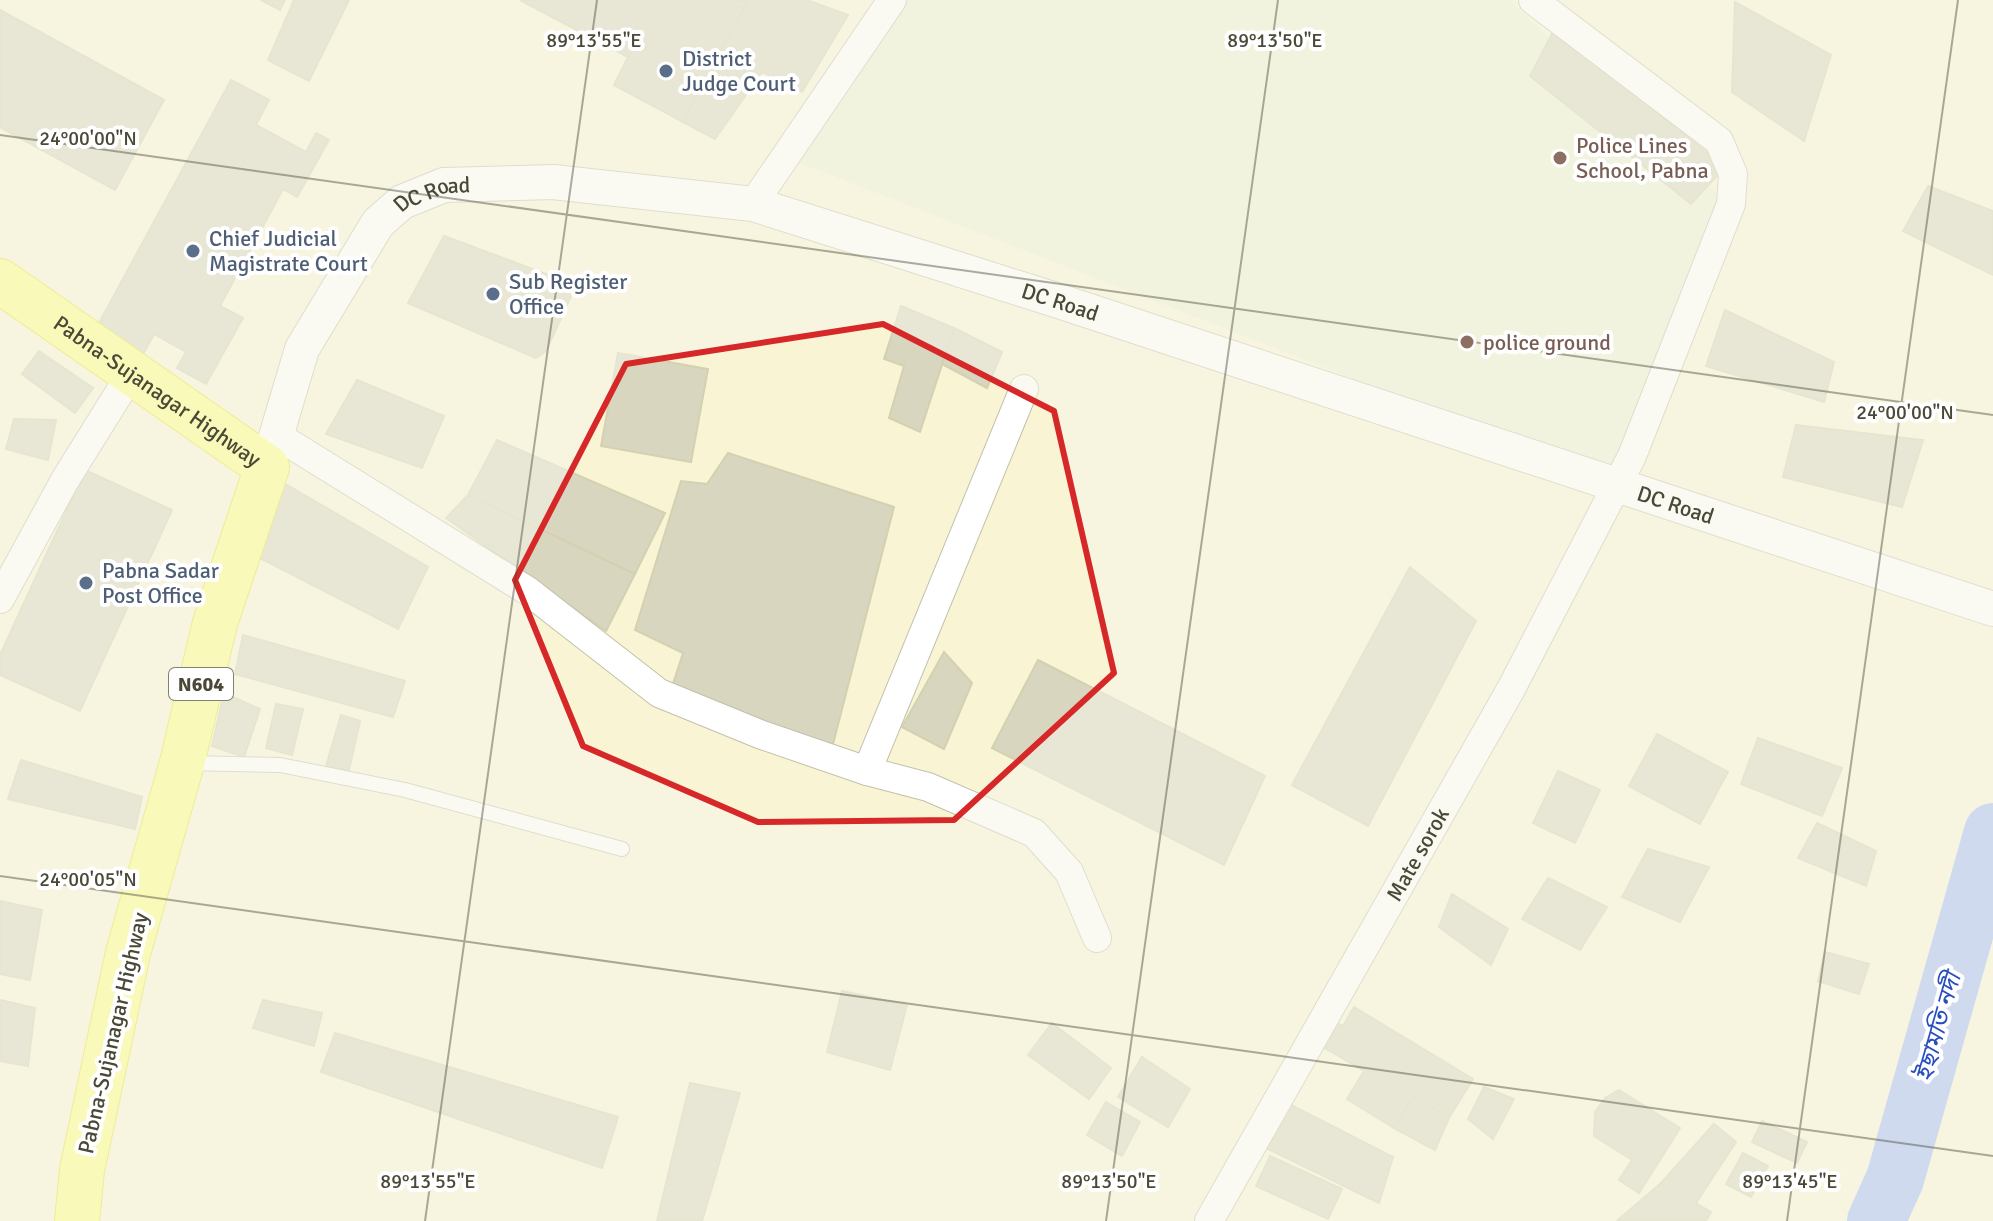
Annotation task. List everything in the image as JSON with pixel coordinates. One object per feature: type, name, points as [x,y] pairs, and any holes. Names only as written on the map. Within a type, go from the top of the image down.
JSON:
[{"type":"highway","name":"Pabna-Sujanagar Highway","points":[[0,281],[131,374],[272,451],[215,623],[182,763],[128,953],[82,1170],[77,1221]]},
{"type":"street","points":[[753,204],[892,0]]},
{"type":"street","name":"Mate sorok","points":[[1209,1221],[1511,689],[1622,472],[1727,218],[1733,174],[1719,141],[1533,0]]},
{"type":"street","name":"DC Road","points":[[272,451],[302,349],[378,223],[402,202],[444,185],[553,182],[753,204],[1062,302],[1474,440],[1622,472],[1990,609]]},
{"type":"street","points":[[0,599],[65,480],[131,374]]},
{"type":"street","points":[[867,771],[1024,389]]},
{"type":"street","points":[[272,451],[528,591],[659,693],[762,735],[867,771],[928,787],[1034,833],[1069,872],[1097,938]]},
{"type":"lane","points":[[182,763],[280,765],[405,790],[622,849]]},
{"type":"highlighted area","points":[[883,324],[1054,411],[1114,673],[954,820],[758,822],[583,746],[515,580],[626,364]]},
{"type":"shaded area","points":[[0,0],[1993,0],[1993,1221],[0,1221]]},
{"type":"shaded area","name":"police ground","points":[[906,0],[1509,0],[1729,204],[1616,481],[797,162]]},
{"type":"building","points":[[261,0],[285,0],[280,10]]},
{"type":"building","points":[[294,0],[349,0],[309,81],[268,60]]},
{"type":"building","name":"District Judge Court","points":[[520,0],[748,0],[683,122],[614,85],[628,57]]},
{"type":"building","points":[[748,0],[807,0],[848,15],[802,92],[762,72],[715,139],[683,122]]},
{"type":"building","points":[[1735,2],[1831,55],[1804,141],[1732,92]]},
{"type":"building","points":[[0,10],[164,100],[115,190],[0,127]]},
{"type":"building","points":[[1554,30],[1725,167],[1691,204],[1530,76]]},
{"type":"building","name":"Chief Judicial Magistrate Court","points":[[231,80],[269,100],[256,125],[306,152],[316,133],[329,140],[297,197],[283,189],[220,306],[243,318],[206,384],[177,368],[186,352],[154,334],[140,360],[93,334]]},
{"type":"building","points":[[1928,186],[1993,211],[1993,275],[1903,231]]},
{"type":"building","name":"Sub Register Office","points":[[444,236],[576,285],[546,351],[536,358],[408,303]]},
{"type":"building","points":[[901,306],[954,328],[920,432],[889,418],[904,366],[884,359]]},
{"type":"building","points":[[1725,310],[1834,362],[1824,402],[1706,366]]},
{"type":"building","points":[[954,328],[1002,352],[987,388],[942,364]]},
{"type":"building","points":[[39,351],[93,388],[75,413],[22,374]]},
{"type":"building","points":[[618,353],[708,369],[691,462],[601,446]]},
{"type":"building","points":[[357,380],[444,416],[422,468],[326,434]]},
{"type":"building","points":[[14,419],[56,420],[48,460],[6,449]]},
{"type":"building","points":[[1796,425],[1923,440],[1902,507],[1783,477]]},
{"type":"building","points":[[497,440],[665,513],[635,574],[468,495]]},
{"type":"building","points":[[728,453],[894,507],[831,752],[669,696],[683,653],[635,630],[681,481],[707,484]]},
{"type":"building","name":"Pabna Sadar Post Office","points":[[85,470],[172,510],[80,711],[0,675],[0,655]]},
{"type":"building","points":[[282,482],[428,567],[398,629],[256,556]]},
{"type":"building","points":[[468,495],[635,574],[606,631],[446,518]]},
{"type":"building","points":[[1410,567],[1476,621],[1368,826],[1292,785]]},
{"type":"building","points":[[243,635],[405,681],[393,717],[235,674]]},
{"type":"building","points":[[944,652],[972,683],[944,749],[902,727]]},
{"type":"building","points":[[1038,660],[1265,776],[1224,865],[992,748]]},
{"type":"building","points":[[224,693],[260,709],[244,757],[212,746]]},
{"type":"building","points":[[276,704],[303,709],[292,755],[266,748]]},
{"type":"building","points":[[341,715],[360,721],[349,770],[326,766]]},
{"type":"building","points":[[1657,734],[1728,772],[1700,824],[1629,786]]},
{"type":"building","points":[[1758,738],[1842,768],[1822,816],[1741,784]]},
{"type":"building","points":[[21,760],[142,797],[135,829],[8,799]]},
{"type":"building","points":[[1558,771],[1600,790],[1575,843],[1533,823]]},
{"type":"building","points":[[1817,823],[1876,851],[1866,886],[1798,858]]},
{"type":"building","points":[[1648,849],[1709,867],[1680,922],[1622,897]]},
{"type":"building","points":[[1548,878],[1607,907],[1580,950],[1522,919]]},
{"type":"building","points":[[1452,894],[1508,929],[1491,965],[1439,927]]},
{"type":"building","points":[[0,901],[42,910],[30,980],[0,974]]},
{"type":"building","points":[[1825,952],[1869,964],[1859,994],[1818,981]]},
{"type":"building","points":[[842,991],[907,1005],[890,1070],[827,1052]]},
{"type":"building","points":[[0,1000],[35,1008],[28,1066],[0,1061]]},
{"type":"building","points":[[263,1000],[322,1013],[314,1046],[253,1028]]},
{"type":"building","points":[[1354,1007],[1473,1079],[1449,1118],[1413,1096],[1394,1128],[1347,1099],[1364,1071],[1320,1045],[1332,1021],[1343,1026]]},
{"type":"building","points":[[1052,1023],[1111,1068],[1089,1099],[1028,1055]]},
{"type":"building","points":[[335,1033],[618,1117],[602,1168],[321,1072]]},
{"type":"building","points":[[1142,1057],[1190,1089],[1168,1127],[1118,1097]]},
{"type":"building","points":[[690,1083],[740,1093],[702,1221],[657,1221]]},
{"type":"building","points":[[1484,1087],[1514,1099],[1493,1139],[1468,1119]]},
{"type":"building","points":[[1619,1090],[1680,1128],[1639,1193],[1619,1180],[1632,1160],[1594,1136],[1595,1112],[1605,1098]]},
{"type":"building","points":[[1413,1096],[1449,1118],[1435,1150],[1394,1128]]},
{"type":"building","points":[[1106,1102],[1140,1122],[1122,1156],[1087,1135]]},
{"type":"building","points":[[1285,1102],[1393,1157],[1379,1203],[1258,1144]]},
{"type":"building","points":[[1762,1121],[1807,1142],[1797,1163],[1752,1142]]},
{"type":"building","points":[[1714,1124],[1736,1142],[1696,1203],[1661,1183]]},
{"type":"building","points":[[1743,1153],[1768,1166],[1751,1197],[1726,1184]]},
{"type":"building","points":[[1270,1156],[1342,1189],[1328,1219],[1256,1186]]},
{"type":"building","points":[[1661,1183],[1711,1212],[1706,1221],[1618,1220]]},
{"type":"waterway","name":"ইছামতি নদী","points":[[1876,1221],[1895,1179],[1993,832]]},
{"type":"place","name":"District Judge Court","points":[[666,71]]},
{"type":"place","name":"Police Lines School, Pabna","points":[[1560,158]]},
{"type":"place","name":"Chief Judicial Magistrate Court","points":[[193,251]]},
{"type":"place","name":"Sub Register Office","points":[[493,294]]},
{"type":"place","name":"police ground","points":[[1467,342]]},
{"type":"place","name":"Pabna Sadar Post Office","points":[[86,583]]}]
